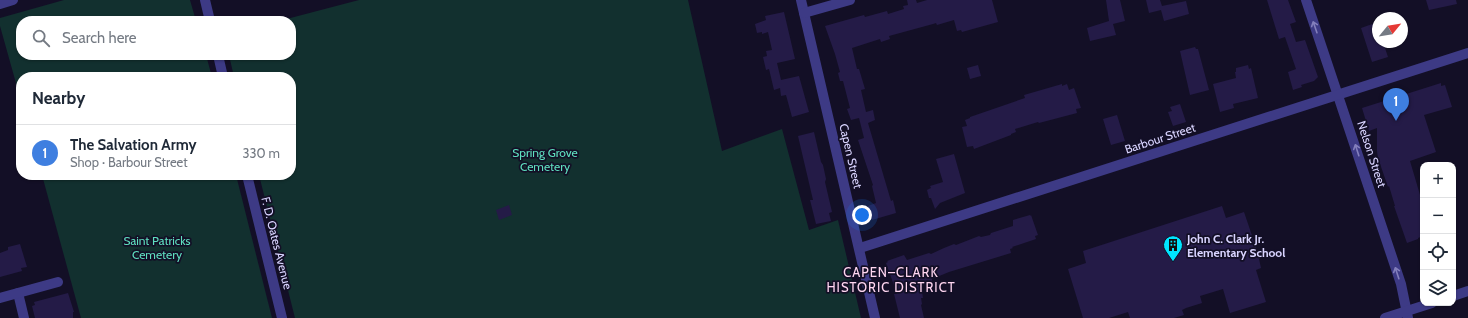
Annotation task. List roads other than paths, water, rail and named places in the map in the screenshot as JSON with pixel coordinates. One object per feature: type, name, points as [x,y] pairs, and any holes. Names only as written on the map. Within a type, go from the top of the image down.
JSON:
[{"type":"street","points":[[0,4],[13,0]]},
{"type":"street","points":[[205,0],[209,16]]},
{"type":"street","name":"Capen Street","points":[[801,0],[860,248],[875,318]]},
{"type":"street","points":[[804,13],[850,0]]},
{"type":"street","name":"Nelson Street","points":[[1306,0],[1401,284],[1407,315]]},
{"type":"street","name":"Barbour Street","points":[[860,248],[1468,53]]},
{"type":"street","points":[[219,60],[222,72]]},
{"type":"street","name":"F. D. Oates Avenue","points":[[247,180],[282,318]]},
{"type":"street","points":[[0,298],[58,282]]},
{"type":"street","points":[[1456,295],[1468,291]]},
{"type":"street","points":[[18,293],[24,318]]},
{"type":"street","points":[[1385,318],[1407,315],[1426,306]]},
{"type":"place","name":"The Salvation Army","points":[[1396,121]]},
{"type":"place","name":"John C. Clark Jr. Elementary School","points":[[1173,262]]},
{"type":"district","name":"CAPEN–CLARK HISTORIC DISTRICT","points":[[891,280]]},
{"type":"park label","name":"Spring Grove Cemetery","points":[[545,159]]},
{"type":"park label","name":"Saint Patricks Cemetery","points":[[157,247]]}]
